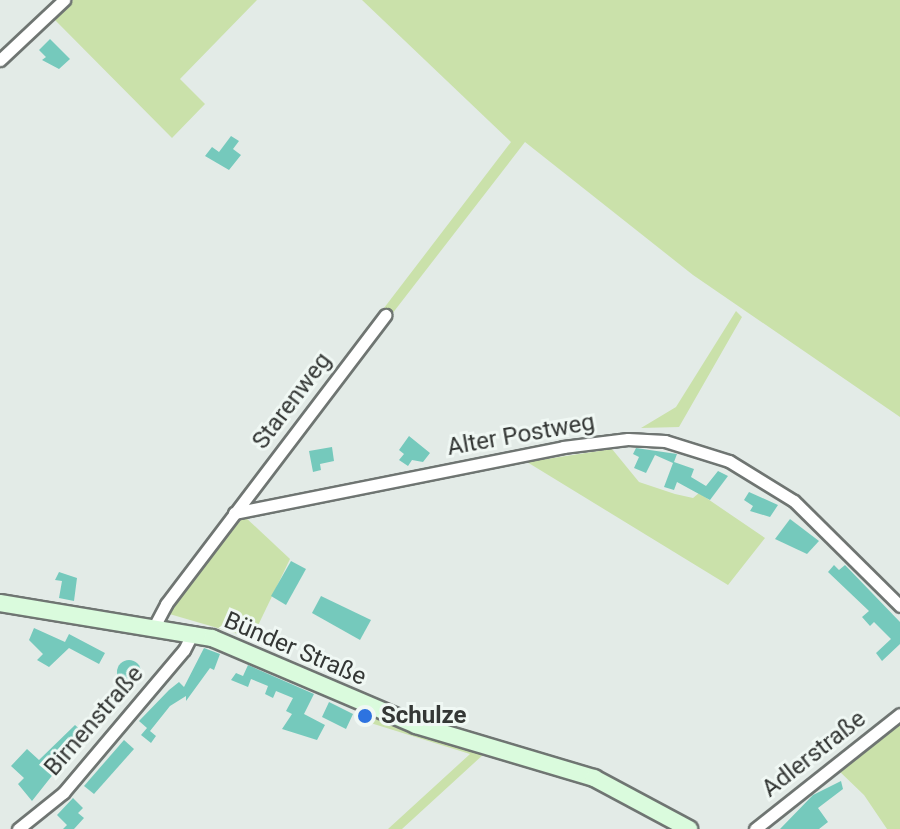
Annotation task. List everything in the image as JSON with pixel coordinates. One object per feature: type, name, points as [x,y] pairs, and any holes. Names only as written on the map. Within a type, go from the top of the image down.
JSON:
[{"type":"main road","name":"Bünder Straße","points":[[0,603],[82,614],[116,615],[193,632],[251,651],[416,725],[594,778],[689,829]]},
{"type":"street","points":[[0,60],[64,0]]},
{"type":"street","name":"Starenweg","points":[[234,513],[385,315]]},
{"type":"street","name":"Alter Postweg","points":[[234,513],[563,447],[650,439],[729,461],[794,501],[900,606]]},
{"type":"street","points":[[151,625],[234,513]]},
{"type":"street","name":"Birnenstraße","points":[[18,829],[63,793],[184,650],[193,632]]},
{"type":"street","name":"Adlerstraße","points":[[755,829],[900,714]]},
{"type":"green space","points":[[73,0],[257,0],[180,79],[205,104],[172,138],[54,19]]},
{"type":"green space","points":[[362,0],[900,0],[900,417],[693,275],[525,142],[392,314],[384,308],[511,142]]},
{"type":"green space","points":[[736,311],[742,317],[679,427],[641,428],[676,407]]},
{"type":"green space","points":[[612,449],[639,482],[693,498],[699,493],[765,538],[728,585],[527,462]]},
{"type":"green space","points":[[244,516],[290,559],[252,638],[166,613]]},
{"type":"green space","points":[[368,717],[485,753],[402,829],[388,829],[470,754],[361,720]]},
{"type":"green space","points":[[900,719],[900,829],[887,829],[864,795],[837,769]]},
{"type":"building","points":[[50,39],[70,59],[59,69],[42,60],[46,57],[39,50]]},
{"type":"building","points":[[231,136],[239,141],[233,149],[241,155],[229,170],[205,156],[212,147],[219,152]]},
{"type":"building","points":[[409,436],[430,453],[423,462],[412,460],[408,466],[399,460],[404,454],[399,450]]},
{"type":"building","points":[[332,447],[334,461],[320,464],[321,470],[313,472],[309,451]]},
{"type":"building","points":[[636,448],[677,454],[674,462],[694,469],[691,477],[706,486],[718,471],[728,476],[710,500],[677,482],[674,490],[664,487],[673,463],[655,455],[646,473],[634,468],[639,457],[633,454]]},
{"type":"building","points":[[749,492],[778,505],[770,517],[750,511],[753,506],[744,500]]},
{"type":"building","points":[[790,519],[819,541],[807,554],[775,539]]},
{"type":"building","points":[[291,561],[306,569],[286,605],[271,596]]},
{"type":"building","points":[[834,565],[839,570],[845,565],[900,622],[900,644],[882,661],[876,653],[891,639],[874,622],[870,626],[862,617],[869,611],[828,572]]},
{"type":"building","points":[[59,572],[77,578],[74,601],[59,598],[62,581],[55,580]]},
{"type":"building","points":[[321,596],[371,620],[360,640],[312,613]]},
{"type":"building","points":[[34,628],[65,642],[69,634],[105,653],[99,664],[69,648],[49,667],[37,660],[43,654],[29,640]]},
{"type":"building","points":[[204,648],[220,654],[214,670],[210,668],[186,701],[186,696],[170,706],[150,731],[156,736],[151,743],[141,735],[147,728],[139,721],[179,682],[184,687]]},
{"type":"building","points":[[129,660],[137,664],[141,672],[137,680],[129,684],[121,680],[117,672],[121,664]]},
{"type":"building","points":[[248,665],[314,694],[304,714],[325,725],[317,740],[282,729],[292,714],[286,711],[293,698],[276,691],[273,698],[265,694],[268,686],[251,679],[248,687],[231,680],[236,673],[243,676]]},
{"type":"building","points":[[329,702],[353,714],[346,729],[322,717]]},
{"type":"building","points":[[75,725],[85,734],[32,801],[18,784],[24,778],[11,766],[27,749],[39,760]]},
{"type":"building","points":[[124,740],[134,749],[94,794],[84,786]]},
{"type":"building","points":[[841,781],[843,789],[818,808],[828,822],[819,829],[780,829],[813,795]]},
{"type":"building","points":[[73,798],[83,808],[78,813],[84,818],[74,829],[63,829],[67,825],[57,815]]},
{"type":"place","name":"Schulze","points":[[365,716]]}]
